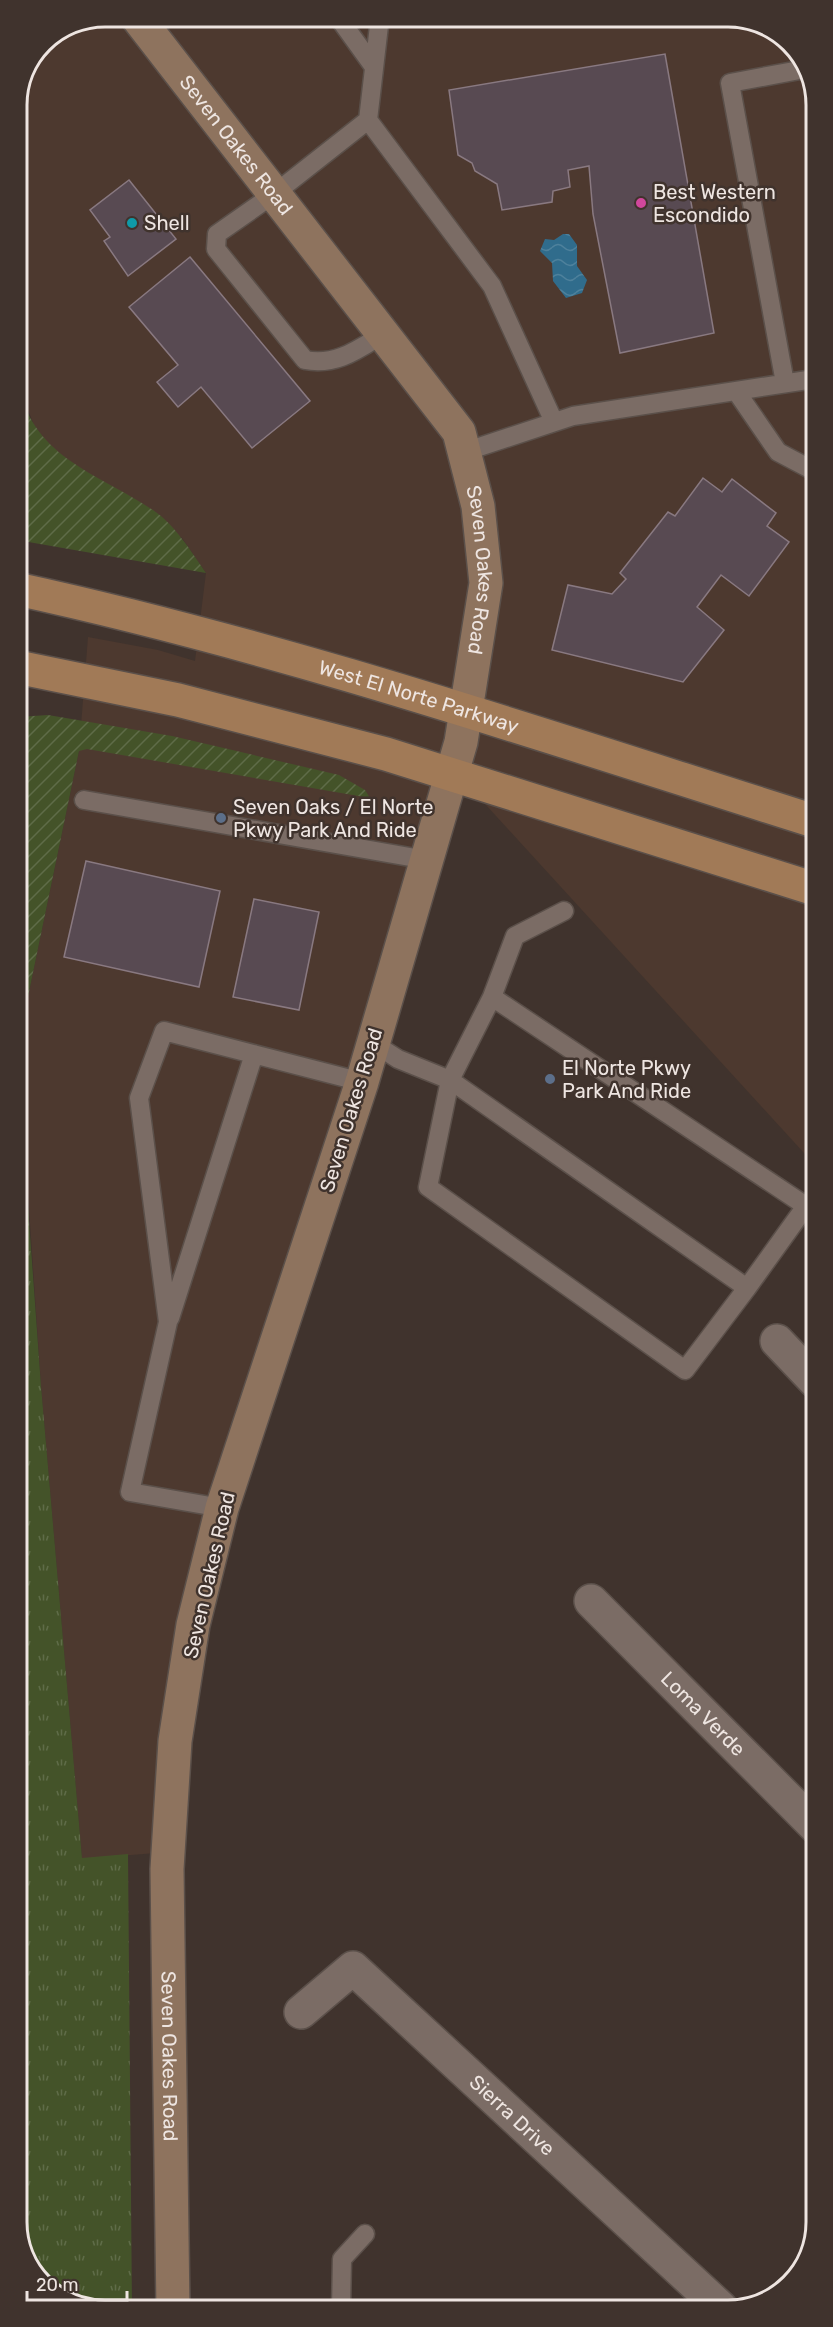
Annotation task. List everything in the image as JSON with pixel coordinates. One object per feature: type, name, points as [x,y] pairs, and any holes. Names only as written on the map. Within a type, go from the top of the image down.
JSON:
[{"type":"main road","name":"West El Norte Parkway","points":[[27,591],[213,636],[465,711],[806,818]]},
{"type":"main road","points":[[27,670],[178,700],[386,754],[806,886]]},
{"type":"street","name":"Seven Oakes Road","points":[[145,27],[459,432],[478,506],[486,583],[461,742],[362,1082],[222,1508],[193,1625],[175,1741],[167,1869],[173,2300]]},
{"type":"street","points":[[777,1341],[806,1372]]},
{"type":"street","name":"Loma Verde","points":[[591,1601],[806,1817]]},
{"type":"street","name":"Sierra Drive","points":[[301,2012],[353,1968],[712,2300]]},
{"type":"lane","points":[[345,27],[374,67]]},
{"type":"lane","points":[[379,27],[368,120],[492,286],[554,422]]},
{"type":"lane","points":[[786,383],[730,83],[798,70]]},
{"type":"lane","points":[[368,120],[274,194],[217,234],[216,249],[305,360],[323,364],[344,358],[383,334]]},
{"type":"lane","points":[[464,452],[573,416],[806,379]]},
{"type":"lane","points":[[736,391],[778,452],[806,467]]},
{"type":"lane","points":[[84,800],[426,860]]},
{"type":"lane","points":[[492,997],[806,1206],[686,1370],[428,1187],[450,1080],[492,997],[515,936],[564,911]]},
{"type":"lane","points":[[168,1322],[139,1098],[164,1030],[362,1082]]},
{"type":"lane","points":[[373,1043],[398,1059],[450,1080],[747,1288]]},
{"type":"lane","points":[[222,1508],[130,1492],[168,1322],[254,1054]]},
{"type":"lane","points":[[341,2300],[342,2259],[365,2234]]},
{"type":"shaded area","points":[[105,27],[733,27],[767,37],[787,54],[798,70],[806,105],[806,1155],[454,770],[222,1508],[168,1852],[82,1859],[41,1386],[27,1178],[27,1002],[79,751],[88,637],[158,650],[195,661],[206,573],[182,538],[51,448],[34,425],[27,408],[27,100],[35,70],[43,57],[66,37],[80,31]]},
{"type":"green space","points":[[27,410],[50,444],[68,459],[161,516],[182,539],[206,573],[27,542]]},
{"type":"green space","points":[[48,715],[172,736],[339,775],[365,790],[370,798],[87,749],[79,751],[27,1002],[27,716]]},
{"type":"green space","points":[[27,1193],[41,1386],[82,1858],[128,1854],[132,2300],[100,2300],[90,2299],[66,2290],[50,2277],[35,2257],[27,2222]]},
{"type":"water","points":[[563,234],[569,234],[577,245],[577,266],[587,280],[582,293],[566,298],[553,281],[552,263],[540,251],[545,239],[554,240]]},
{"type":"building","name":"Best Western Escondido","points":[[665,54],[714,333],[620,353],[593,214],[589,166],[568,170],[570,187],[553,191],[552,202],[502,210],[497,184],[475,171],[472,163],[458,155],[449,90]]},
{"type":"building","name":"Shell","points":[[129,180],[176,239],[128,276],[104,241],[110,237],[90,210]]},
{"type":"building","name":"Shell","points":[[190,257],[310,401],[252,448],[201,387],[178,407],[157,382],[178,365],[129,307]]},
{"type":"building","points":[[703,478],[722,492],[732,479],[776,513],[767,526],[789,542],[749,596],[721,575],[697,607],[724,630],[683,682],[552,650],[568,585],[612,594],[626,579],[620,573],[668,512],[675,516]]},
{"type":"building","points":[[86,861],[220,891],[199,987],[64,957]]},
{"type":"building","points":[[254,899],[319,912],[299,1010],[233,997]]},
{"type":"place","name":"Best Western Escondido","points":[[641,203]]},
{"type":"place","name":"Shell","points":[[132,223]]},
{"type":"place","name":"Seven Oaks / El Norte Pkwy Park And Ride","points":[[221,818]]},
{"type":"place","name":"El Norte Pkwy Park And Ride","points":[[550,1079]]}]
